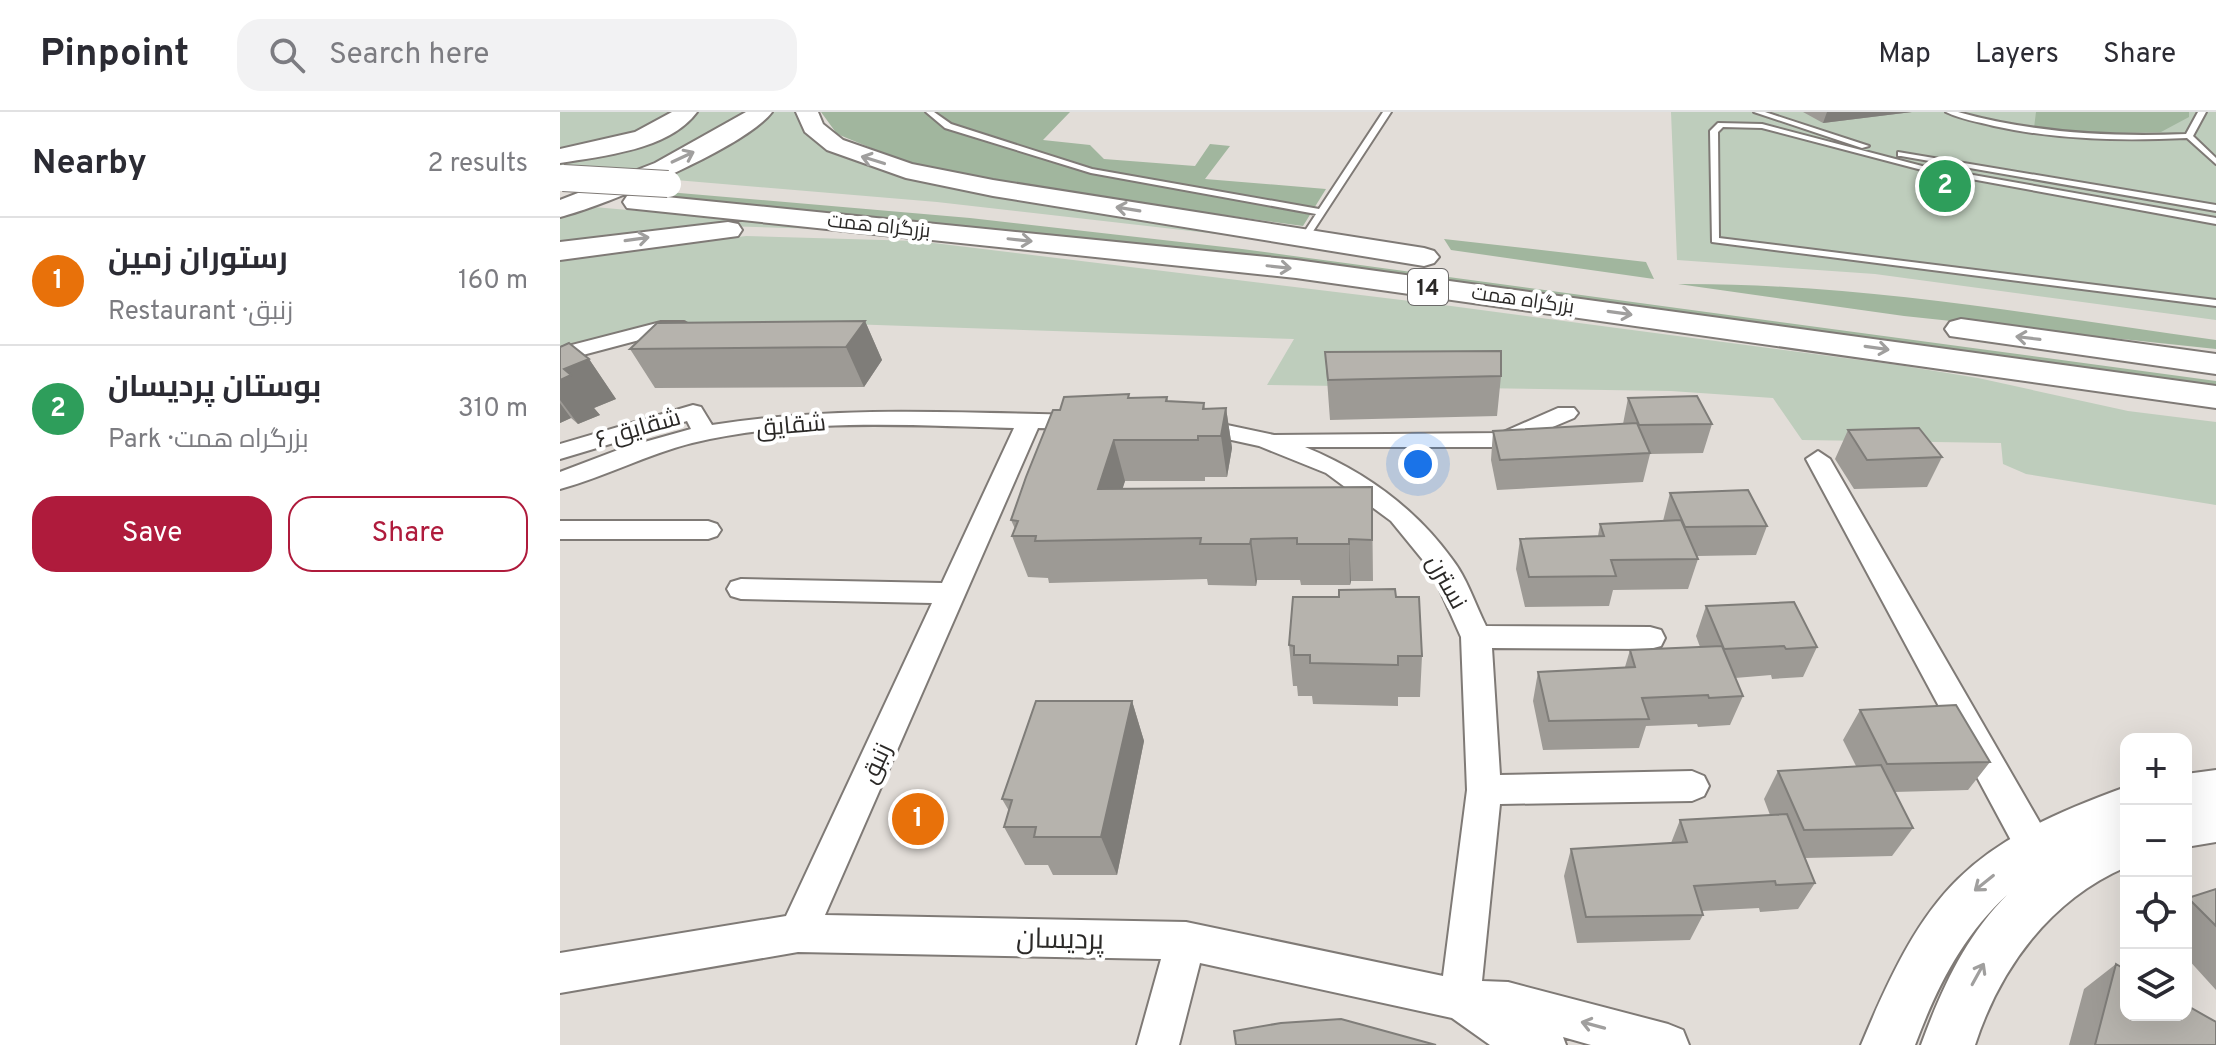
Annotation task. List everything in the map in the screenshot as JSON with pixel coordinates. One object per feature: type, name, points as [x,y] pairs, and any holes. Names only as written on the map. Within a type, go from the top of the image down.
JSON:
[{"type":"highway","points":[[561,177],[666,126],[686,112]]},
{"type":"highway","points":[[560,209],[590,199],[707,146],[761,112]]},
{"type":"highway","points":[[807,112],[813,127],[835,145],[906,170],[993,188],[1449,261]]},
{"type":"highway","name":"بزرگراه همت","points":[[561,177],[1004,215],[1617,285]]},
{"type":"highway","name":"14","points":[[561,177],[590,199]]},
{"type":"highway","name":"بزرگراه همت","points":[[590,199],[968,234],[1312,271],[2216,397]]},
{"type":"highway","points":[[560,251],[728,230],[968,234]]},
{"type":"highway","points":[[1926,325],[2216,364]]},
{"type":"highway","points":[[2067,343],[2216,353]]},
{"type":"street","points":[[560,355],[661,328],[708,328]]},
{"type":"street","name":"شقایق ۶","points":[[560,452],[693,412],[705,433]]},
{"type":"street","points":[[1266,440],[1505,440],[1566,413]]},
{"type":"street","name":"شقایق","points":[[560,481],[594,466],[705,433],[824,420],[1029,421]]},
{"type":"street","points":[[1029,421],[1108,422]]},
{"type":"street","name":"زنبق","points":[[798,933],[1029,421]]},
{"type":"street","name":"نسترن","points":[[1163,423],[1206,426],[1266,440],[1335,468],[1400,515],[1443,566],[1476,637],[1484,790],[1460,1000]]},
{"type":"street","points":[[1818,459],[2046,865]]},
{"type":"street","points":[[560,530],[708,530]]},
{"type":"street","points":[[741,589],[953,593]]},
{"type":"street","points":[[1476,637],[1650,638]]},
{"type":"street","points":[[1484,790],[1692,786]]},
{"type":"street","points":[[2192,792],[2216,789]]},
{"type":"street","points":[[1948,1045],[1956,1018],[1991,951],[2072,828],[2120,809]]},
{"type":"street","points":[[2192,826],[2216,822]]},
{"type":"street","points":[[1888,1045],[1908,992],[1948,921],[1979,886],[2120,847]]},
{"type":"street","name":"پردیسان","points":[[560,973],[798,933],[1186,941],[1460,1000],[1506,1031],[1545,1045]]},
{"type":"street","points":[[1158,1045],[1186,941]]},
{"type":"street","points":[[1460,1000],[1508,1002],[1668,1045]]},
{"type":"lane","points":[[930,112],[948,126],[1091,171],[1322,212]]},
{"type":"lane","points":[[1305,237],[1387,112]]},
{"type":"lane","points":[[1758,112],[1805,129],[1910,156],[2216,208]]},
{"type":"lane","points":[[1950,112],[1991,125],[2075,137],[2189,136],[2216,162]]},
{"type":"lane","points":[[2189,136],[2202,112]]},
{"type":"lane","points":[[2216,221],[1919,167],[1744,123],[1721,125],[1714,131],[1715,240],[2216,303]]},
{"type":"green space","points":[[560,112],[679,112],[660,125],[560,153]]},
{"type":"green space","points":[[696,112],[753,112],[634,177],[560,173],[560,159]]},
{"type":"green space","points":[[769,112],[801,112],[841,154],[1330,247],[937,202],[652,178]]},
{"type":"green space","points":[[821,112],[1070,112],[1043,140],[1090,145],[1104,159],[1195,166],[1210,144],[1230,146],[1205,179],[1326,189],[1303,226],[1058,192],[910,164],[837,134]]},
{"type":"green space","points":[[1671,112],[2216,112],[2216,320],[1875,274],[1677,260]]},
{"type":"green space","points":[[2036,112],[2189,112],[2189,117],[2161,132],[2097,133],[2034,128]]},
{"type":"green space","points":[[656,191],[970,218],[1242,249],[2216,381],[2216,391],[1431,284],[1037,237],[643,198]]},
{"type":"green space","points":[[582,206],[859,230],[723,226],[560,246],[560,213]]},
{"type":"green space","points":[[746,236],[917,241],[1451,306],[1978,378],[2128,411],[2216,422],[2216,505],[2026,474],[2003,464],[2001,443],[1802,440],[1773,398],[1671,391],[1267,385],[1294,339],[788,322],[655,325],[560,350],[560,261]]},
{"type":"green space","points":[[1444,239],[1646,262],[1654,279],[1451,250]]},
{"type":"green space","points":[[1678,284],[1813,289],[1948,302],[2216,340],[2216,349],[1904,316]]},
{"type":"building","points":[[865,321],[846,347],[630,349],[657,323]]},
{"type":"building","points":[[569,343],[589,359],[564,369],[571,375],[560,380],[560,347]]},
{"type":"building","points":[[1501,351],[1501,376],[1328,380],[1325,352]]},
{"type":"building","points":[[1129,394],[1128,398],[1167,397],[1166,401],[1204,403],[1203,409],[1226,408],[1221,436],[1198,436],[1198,440],[1114,440],[1098,489],[1372,487],[1372,540],[1349,539],[1349,544],[1297,544],[1297,538],[1251,539],[1250,544],[1200,544],[1201,538],[1035,541],[1036,536],[1012,536],[1018,521],[1011,520],[1053,410],[1060,410],[1064,397]]},
{"type":"building","points":[[1697,396],[1712,424],[1639,425],[1628,398]]},
{"type":"building","points":[[1637,423],[1650,453],[1500,460],[1493,431]]},
{"type":"building","points":[[1919,428],[1942,457],[1867,460],[1848,430]]},
{"type":"building","points":[[1748,490],[1767,526],[1685,527],[1670,493]]},
{"type":"building","points":[[1681,520],[1698,559],[1611,560],[1616,576],[1529,577],[1520,539],[1604,536],[1600,524]]},
{"type":"building","points":[[1395,589],[1396,597],[1419,597],[1422,656],[1398,656],[1398,665],[1310,663],[1310,655],[1294,655],[1294,646],[1289,645],[1293,597],[1339,597],[1339,590]]},
{"type":"building","points":[[1794,602],[1817,647],[1724,649],[1706,606]]},
{"type":"building","points":[[1722,646],[1743,696],[1642,698],[1649,719],[1549,721],[1538,672],[1635,667],[1630,650]]},
{"type":"building","points":[[1036,701],[1132,701],[1101,837],[1034,837],[1036,827],[1004,827],[1012,800],[1002,799]]},
{"type":"building","points":[[1956,705],[1990,762],[1887,764],[1860,710]]},
{"type":"building","points":[[1881,765],[1913,828],[1804,830],[1778,771]]},
{"type":"building","points":[[1787,814],[1815,883],[1776,885],[1775,881],[1694,886],[1703,915],[1586,917],[1571,849],[1687,842],[1680,820]]},
{"type":"building","points":[[2216,889],[2216,926],[2192,902],[2192,897]]},
{"type":"building","points":[[2116,964],[2120,966],[2120,1021],[2192,1021],[2192,1008],[2216,1022],[2216,1045],[2095,1045]]},
{"type":"building","points":[[1341,1019],[1436,1045],[1236,1045],[1234,1031],[1281,1023]]},
{"type":"place","name":"بوستان پردیسان","points":[[1945,186]]},
{"type":"place","name":"رستوران زمین","points":[[918,819]]}]
